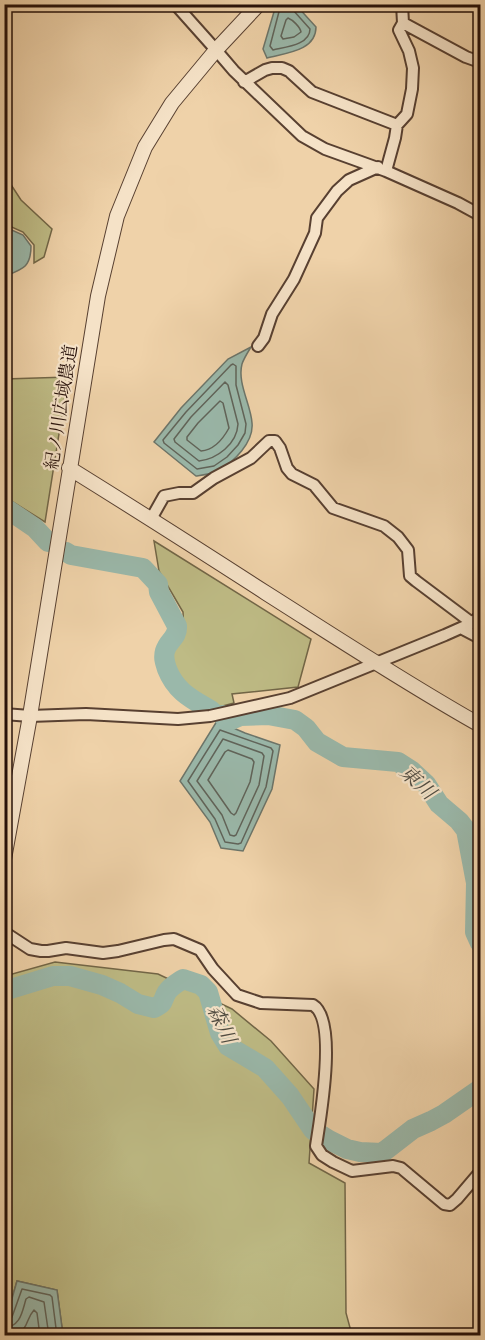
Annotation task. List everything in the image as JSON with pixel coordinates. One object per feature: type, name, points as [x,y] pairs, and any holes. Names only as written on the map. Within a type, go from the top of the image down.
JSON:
[{"type":"street","points":[[175,4],[244,82],[302,136],[326,149],[382,169],[480,215]]},
{"type":"street","name":"紀ノ川広域農道","points":[[4,859],[30,716],[98,296],[117,216],[145,147],[172,103],[216,50],[259,4]]},
{"type":"street","points":[[258,346],[264,338],[272,314],[298,270],[315,233],[317,218],[337,191],[349,180],[382,169],[395,138],[397,125],[407,114],[413,68],[409,51],[399,30],[403,23],[402,4]]},
{"type":"street","points":[[403,23],[466,57],[480,62]]},
{"type":"street","points":[[244,82],[265,70],[282,68],[289,71],[312,92],[397,125]]},
{"type":"street","points":[[152,519],[164,496],[193,493],[214,478],[251,458],[269,441],[274,441],[280,448],[287,468],[292,474],[314,485],[333,508],[384,526],[398,537],[408,550],[410,576],[471,622],[480,638]]},
{"type":"street","points":[[69,468],[376,664],[480,725]]},
{"type":"street","points":[[4,714],[30,716],[86,714],[178,719],[210,716],[290,698],[376,664],[471,622]]},
{"type":"street","points":[[4,932],[30,948],[41,951],[66,948],[103,953],[174,939],[200,950],[237,995],[261,1003],[313,1005],[321,1014],[326,1038],[325,1075],[316,1146],[322,1155],[352,1171],[393,1166],[401,1168],[444,1204],[450,1205],[480,1172]]},
{"type":"shaded area","points":[[4,174],[21,200],[52,229],[44,257],[34,263],[34,245],[23,232],[5,224]]},
{"type":"shaded area","points":[[68,377],[45,522],[5,497],[5,379]]},
{"type":"shaded area","points":[[154,541],[311,639],[298,687],[232,694],[234,703],[219,707],[181,685],[172,671],[171,659],[175,646],[184,633],[183,612],[159,571]]},
{"type":"shaded area","points":[[55,962],[158,974],[232,1009],[271,1041],[314,1089],[309,1163],[345,1183],[346,1313],[352,1335],[63,1335],[57,1290],[17,1281],[5,1323],[5,976]]},
{"type":"water","points":[[276,5],[296,5],[316,27],[315,35],[306,46],[299,50],[267,58],[263,49]]},
{"type":"water","points":[[5,227],[23,235],[31,246],[31,253],[25,266],[5,276]]},
{"type":"water","points":[[251,347],[241,371],[252,423],[250,437],[242,451],[224,467],[213,473],[196,476],[154,442],[181,408],[228,359]]},
{"type":"water","points":[[217,721],[280,745],[272,789],[243,851],[221,848],[210,822],[180,781]]},
{"type":"water","points":[[17,1281],[57,1290],[63,1335],[5,1335],[5,1323]]},
{"type":"waterway","name":"東川","points":[[4,507],[35,528],[48,542]]},
{"type":"waterway","name":"東川","points":[[66,552],[71,555],[143,568],[158,584],[159,592],[177,626],[176,633],[165,651],[167,669],[180,689],[191,699],[212,711]]},
{"type":"waterway","name":"東川","points":[[222,715],[231,720],[240,716],[268,715],[295,720],[306,728],[317,742],[343,757],[398,762],[412,771],[426,784],[439,804],[466,830],[476,883],[475,932],[480,943]]},
{"type":"waterway","name":"森川","points":[[4,991],[53,976],[70,976],[102,985],[138,1004],[154,1008],[162,1003],[170,988],[183,979],[201,985],[208,992],[220,1033],[228,1046],[265,1068],[290,1096],[313,1130],[347,1149],[360,1152],[382,1153],[413,1129],[444,1114],[480,1089]]}]
